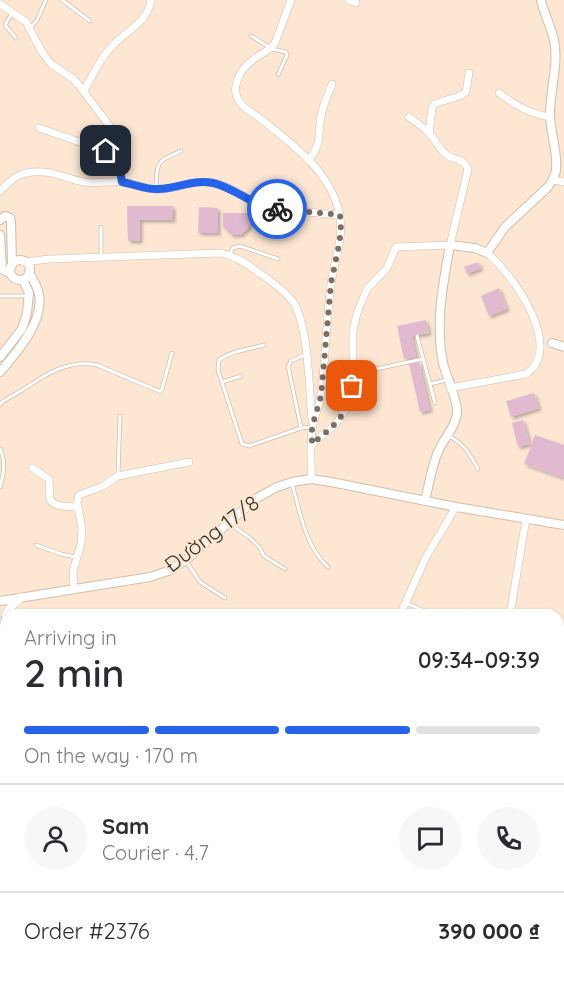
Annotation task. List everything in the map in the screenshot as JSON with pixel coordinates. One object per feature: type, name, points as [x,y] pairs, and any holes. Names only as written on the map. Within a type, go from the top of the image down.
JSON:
[{"type":"main road","points":[[10,609],[20,598]]},
{"type":"street","points":[[84,91],[100,62],[115,43],[145,17],[151,0]]},
{"type":"street","points":[[291,0],[272,49],[255,58],[243,69],[236,84],[236,96],[242,106],[309,160],[328,184],[340,215],[341,230],[331,283],[321,396],[312,427]]},
{"type":"street","points":[[487,253],[504,227],[554,180],[556,172],[550,117],[555,59],[554,41],[541,0]]},
{"type":"street","points":[[0,4],[26,22],[36,43],[51,64],[72,78],[108,124],[115,136],[122,182]]},
{"type":"street","points":[[429,133],[434,104],[466,92],[469,73]]},
{"type":"street","points":[[309,160],[319,145],[321,117],[332,84]]},
{"type":"street","points":[[499,93],[520,108],[550,117]]},
{"type":"street","points":[[409,117],[429,133],[442,151],[466,164],[468,169],[450,245],[439,329],[443,363],[458,409],[456,420],[438,451],[425,501]]},
{"type":"street","points":[[39,128],[117,153]]},
{"type":"street","points":[[0,191],[13,178],[27,172],[48,172],[83,182],[122,182],[156,189],[201,181],[215,183],[233,190],[256,203],[273,209],[340,215]]},
{"type":"street","points":[[554,180],[564,182]]},
{"type":"street","points":[[0,220],[5,216],[11,221],[11,269],[16,280],[23,280],[29,273]]},
{"type":"street","points":[[0,235],[2,268],[3,270],[11,269]]},
{"type":"street","points":[[312,444],[335,425],[346,409],[354,369],[352,331],[357,313],[367,290],[387,268],[396,247],[450,245],[475,248],[487,253],[506,269],[523,286],[536,304]]},
{"type":"street","points":[[11,269],[16,261],[46,259],[220,253],[230,254],[240,259],[288,295],[295,304],[301,321],[307,354],[312,427],[311,480]]},
{"type":"street","points":[[0,372],[24,342],[35,321],[39,303],[39,294],[28,266],[24,262]]},
{"type":"street","points":[[0,357],[22,328],[27,313],[29,296],[23,280]]},
{"type":"street","points":[[550,333],[552,346],[564,347]]},
{"type":"street","points":[[449,384],[526,374],[537,370],[543,364]]},
{"type":"street","points":[[74,589],[73,571],[81,544],[82,528],[77,507],[79,495],[103,486],[118,476],[189,462]]},
{"type":"street","points":[[32,468],[48,477],[51,503],[58,506],[77,507]]},
{"type":"street","name":"Đường 17/8","points":[[0,601],[150,577],[168,571],[186,560],[257,498],[292,482],[311,480],[564,525]]},
{"type":"street","points":[[403,609],[426,557],[456,507]]},
{"type":"street","points":[[511,609],[526,519]]},
{"type":"lane","points":[[30,29],[46,0]]},
{"type":"lane","points":[[62,0],[90,21]]},
{"type":"lane","points":[[12,13],[5,25],[16,38]]},
{"type":"lane","points":[[251,36],[272,49],[286,52],[287,55],[278,75]]},
{"type":"lane","points":[[156,189],[157,165],[181,151]]},
{"type":"lane","points":[[101,227],[101,257]]},
{"type":"lane","points":[[230,254],[233,248],[240,246],[278,259]]},
{"type":"lane","points":[[0,296],[29,296]]},
{"type":"lane","points":[[417,336],[435,402]]},
{"type":"lane","points":[[264,345],[222,357],[219,360],[218,370],[242,444],[247,447],[301,428],[312,427]]},
{"type":"lane","points":[[0,404],[63,366],[86,363],[97,365],[161,392],[172,353]]},
{"type":"lane","points":[[301,428],[288,366],[291,361],[307,354]]},
{"type":"lane","points":[[376,369],[423,359]]},
{"type":"lane","points":[[222,382],[240,376]]},
{"type":"lane","points":[[430,384],[449,384]]},
{"type":"lane","points":[[118,476],[120,416]]},
{"type":"lane","points":[[447,435],[464,446],[478,469]]},
{"type":"lane","points":[[0,449],[4,465],[0,487]]},
{"type":"lane","points":[[292,482],[310,543],[328,567]]},
{"type":"lane","points":[[227,522],[250,538],[264,556],[285,568]]},
{"type":"lane","points":[[36,545],[77,557]]},
{"type":"lane","points":[[186,560],[200,582],[225,598]]},
{"type":"lane","points":[[406,603],[420,609]]},
{"type":"building","points":[[127,206],[173,206],[173,220],[140,220],[140,241],[128,241]]},
{"type":"building","points":[[199,207],[218,208],[218,233],[198,233]]},
{"type":"building","points":[[223,213],[250,213],[250,226],[241,235],[232,235],[223,227]]},
{"type":"building","points":[[478,262],[481,268],[467,274],[464,267]]},
{"type":"building","points":[[499,288],[507,309],[489,316],[481,296]]},
{"type":"building","points":[[426,320],[429,333],[412,336],[416,357],[404,359],[397,326]]},
{"type":"building","points":[[419,362],[430,410],[420,412],[409,364]]},
{"type":"building","points":[[534,393],[539,408],[511,417],[506,401]]},
{"type":"building","points":[[523,420],[530,444],[518,447],[512,423]]},
{"type":"building","points":[[535,435],[564,445],[564,478],[524,464]]},
{"type":"way so far","points":[[277,209],[340,215],[341,230],[331,283],[321,396],[312,427],[312,444],[335,425],[346,409],[352,386]]},
{"type":"route","points":[[106,151],[117,153],[122,182],[150,189],[170,188],[201,181],[215,183],[265,207],[277,209]]}]
